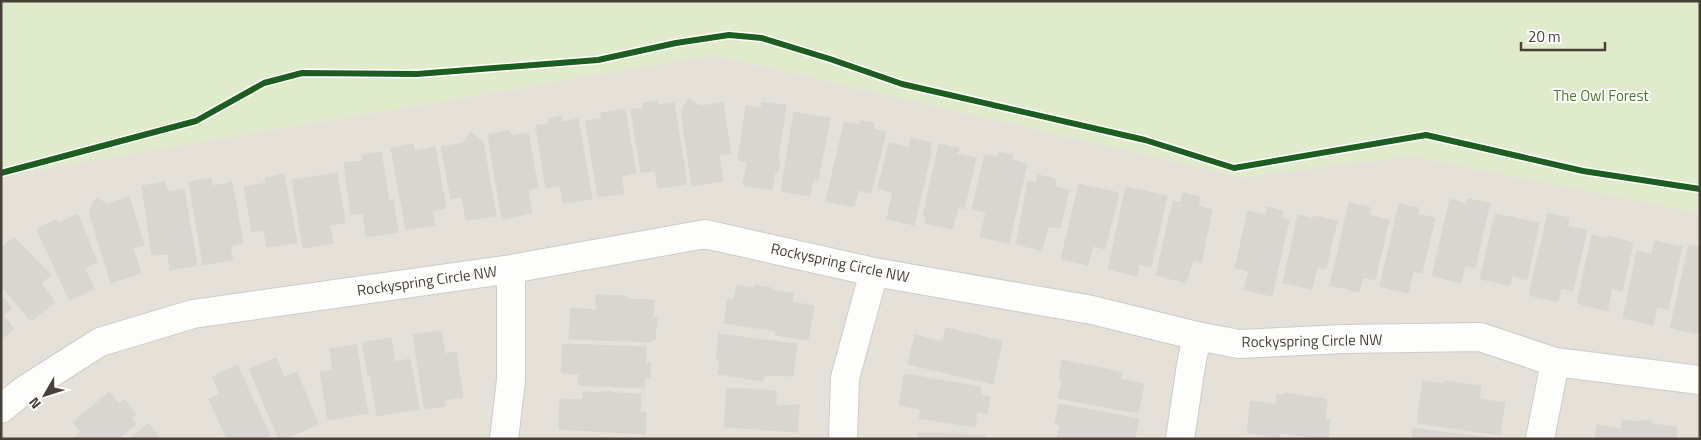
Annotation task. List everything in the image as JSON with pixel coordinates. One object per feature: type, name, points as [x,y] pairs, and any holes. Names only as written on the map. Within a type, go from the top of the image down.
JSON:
[{"type":"street","name":"Rockyspring Circle NW","points":[[1,409],[23,391],[100,342],[193,314],[511,269],[705,234],[874,272],[1092,310],[1197,336],[1239,344],[1480,338],[1555,362],[1700,380]]},
{"type":"street","points":[[504,439],[511,380],[511,269]]},
{"type":"street","points":[[843,439],[845,378],[874,272]]},
{"type":"street","points":[[1180,439],[1197,336]]},
{"type":"street","points":[[1540,439],[1555,362]]},
{"type":"shaded area","points":[[714,55],[1242,177],[1411,156],[1700,213],[1700,439],[1,439],[1,176]]},
{"type":"green space","name":"The Owl Forest","points":[[1,1],[1700,1],[1700,213],[1411,156],[1242,177],[714,55],[1,176]]},
{"type":"building","points":[[689,98],[700,106],[723,103],[731,153],[719,155],[723,181],[692,186],[681,111]]},
{"type":"building","points":[[657,101],[658,105],[674,103],[687,184],[658,188],[655,170],[641,173],[631,110],[644,108],[643,103]]},
{"type":"building","points":[[762,102],[786,105],[778,159],[780,159],[778,172],[775,172],[772,190],[743,185],[747,162],[738,160],[746,106],[761,108]]},
{"type":"building","points":[[625,109],[636,173],[621,176],[624,193],[598,197],[585,121],[601,118],[601,113]]},
{"type":"building","points":[[794,112],[830,118],[818,181],[813,180],[810,196],[781,191]]},
{"type":"building","points":[[562,116],[562,122],[578,119],[592,199],[563,203],[560,185],[546,188],[536,126],[548,124],[548,119]]},
{"type":"building","points":[[860,121],[874,123],[873,129],[886,132],[871,193],[858,190],[854,207],[826,201],[844,122],[860,125]]},
{"type":"building","points":[[509,130],[512,136],[528,133],[538,188],[528,190],[532,213],[502,219],[488,135]]},
{"type":"building","points":[[471,132],[483,142],[496,216],[466,220],[462,197],[451,199],[441,147],[463,143]]},
{"type":"building","points":[[911,138],[931,143],[931,153],[914,225],[887,219],[893,192],[878,188],[889,143],[909,147]]},
{"type":"building","points":[[413,144],[415,151],[435,147],[446,208],[432,211],[435,225],[406,230],[391,148]]},
{"type":"building","points":[[939,144],[959,148],[957,154],[976,158],[964,209],[958,207],[952,229],[925,223],[926,217],[923,216]]},
{"type":"building","points":[[381,152],[389,201],[393,200],[398,232],[366,237],[363,213],[351,215],[344,163],[363,161],[362,155]]},
{"type":"building","points":[[999,152],[1013,155],[1012,160],[1027,164],[1009,243],[980,237],[986,212],[972,209],[985,154],[997,157]]},
{"type":"building","points":[[337,173],[345,223],[330,225],[333,243],[303,248],[292,180]]},
{"type":"building","points":[[284,174],[297,243],[267,247],[264,230],[252,232],[244,187],[266,183],[265,178]]},
{"type":"building","points":[[1038,175],[1056,179],[1055,187],[1069,190],[1060,228],[1048,226],[1042,251],[1016,244],[1028,181],[1036,183]]},
{"type":"building","points":[[211,178],[213,186],[232,182],[243,243],[230,246],[233,260],[203,265],[189,182]]},
{"type":"building","points":[[165,182],[168,192],[184,189],[197,265],[170,270],[168,254],[152,255],[142,186]]},
{"type":"building","points":[[1079,184],[1119,193],[1105,249],[1093,246],[1088,265],[1061,259]]},
{"type":"building","points":[[1126,187],[1167,196],[1151,267],[1139,264],[1137,276],[1108,269]]},
{"type":"building","points":[[1183,193],[1200,197],[1198,206],[1212,210],[1201,263],[1193,260],[1186,283],[1156,275],[1173,201],[1181,203]]},
{"type":"building","points":[[129,197],[144,245],[133,248],[141,273],[111,283],[89,212],[96,198],[107,204]]},
{"type":"building","points":[[1450,199],[1466,204],[1468,199],[1490,203],[1475,268],[1465,266],[1461,283],[1432,276]]},
{"type":"building","points":[[1349,203],[1371,208],[1369,215],[1389,220],[1375,280],[1363,277],[1359,292],[1330,285]]},
{"type":"building","points":[[1399,204],[1419,208],[1418,214],[1435,218],[1422,273],[1413,271],[1408,293],[1380,286]]},
{"type":"building","points":[[1267,207],[1283,211],[1281,218],[1289,220],[1272,296],[1244,290],[1249,271],[1235,268],[1248,211],[1266,215]]},
{"type":"building","points":[[1548,213],[1569,218],[1567,226],[1587,230],[1573,291],[1561,288],[1558,302],[1529,295]]},
{"type":"building","points":[[78,214],[97,262],[85,268],[94,289],[69,300],[37,229],[56,220],[59,223]]},
{"type":"building","points":[[1495,214],[1539,223],[1527,280],[1512,276],[1510,285],[1480,279]]},
{"type":"building","points":[[1298,215],[1313,219],[1313,216],[1337,221],[1326,269],[1317,267],[1312,289],[1283,283]]},
{"type":"building","points":[[1592,235],[1607,239],[1608,236],[1633,243],[1622,291],[1612,288],[1607,311],[1577,303]]},
{"type":"building","points":[[14,237],[51,275],[41,283],[55,302],[31,321],[1,286],[1,248]]},
{"type":"building","points":[[1655,241],[1682,247],[1668,309],[1657,307],[1653,325],[1623,318],[1637,251],[1652,254]]},
{"type":"building","points":[[1689,245],[1700,247],[1699,334],[1670,328]]},
{"type":"building","points":[[737,285],[754,288],[755,285],[793,293],[792,302],[814,306],[808,340],[775,335],[776,331],[724,323],[728,299],[734,300]]},
{"type":"building","points":[[1,295],[12,308],[3,315],[14,329],[1,339]]},
{"type":"building","points":[[596,295],[627,296],[627,299],[654,300],[653,318],[657,318],[655,340],[652,340],[652,342],[569,339],[571,308],[596,310]]},
{"type":"building","points":[[946,328],[1002,341],[993,384],[908,364],[915,335],[942,342]]},
{"type":"building","points":[[441,331],[445,354],[456,352],[463,397],[445,400],[445,406],[426,409],[424,407],[413,335]]},
{"type":"building","points":[[719,334],[797,344],[793,376],[765,375],[763,381],[718,374],[720,360],[716,359]]},
{"type":"building","points":[[391,338],[395,362],[410,359],[419,409],[377,416],[362,343]]},
{"type":"building","points":[[563,344],[646,347],[646,363],[651,363],[650,378],[645,377],[644,388],[578,385],[579,374],[561,373]]},
{"type":"building","points":[[356,345],[368,413],[328,420],[320,372],[333,370],[330,349]]},
{"type":"building","points":[[276,358],[284,377],[297,372],[318,424],[284,439],[279,439],[249,369]]},
{"type":"building","points":[[1062,360],[1122,372],[1121,379],[1144,384],[1138,413],[1058,398],[1062,381],[1059,380]]},
{"type":"building","points":[[237,365],[270,435],[263,439],[227,439],[209,399],[220,394],[212,377]]},
{"type":"building","points":[[904,374],[981,387],[980,395],[990,397],[987,414],[977,412],[975,427],[919,418],[921,409],[899,405]]},
{"type":"building","points":[[1423,381],[1444,384],[1444,381],[1481,386],[1479,399],[1505,403],[1500,435],[1417,423]]},
{"type":"building","points":[[727,388],[776,391],[776,406],[799,405],[797,432],[724,427]]},
{"type":"building","points":[[602,391],[641,394],[640,412],[646,412],[645,434],[559,429],[560,399],[583,400],[583,392],[602,393]]},
{"type":"building","points":[[109,392],[119,404],[124,399],[136,414],[131,418],[136,424],[118,439],[73,439],[81,432],[73,422]]},
{"type":"building","points":[[1283,393],[1327,399],[1325,419],[1330,419],[1328,439],[1280,433],[1279,438],[1248,433],[1251,401],[1276,404],[1277,394],[1283,395]]},
{"type":"building","points":[[1059,404],[1139,419],[1135,439],[1057,439],[1060,425],[1055,424]]},
{"type":"building","points":[[1622,420],[1652,421],[1652,424],[1677,427],[1676,439],[1595,439],[1597,425],[1621,429]]},
{"type":"building","points":[[148,423],[161,439],[129,439],[144,427]]},
{"type":"building","points":[[1413,428],[1417,429],[1492,438],[1412,439]]},
{"type":"building","points":[[918,433],[985,435],[985,439],[918,439]]},
{"type":"cycle path","points":[[1,173],[196,121],[264,83],[302,73],[417,74],[598,60],[676,43],[729,35],[762,38],[902,84],[1145,140],[1234,168],[1426,135],[1583,171],[1700,189]]}]
